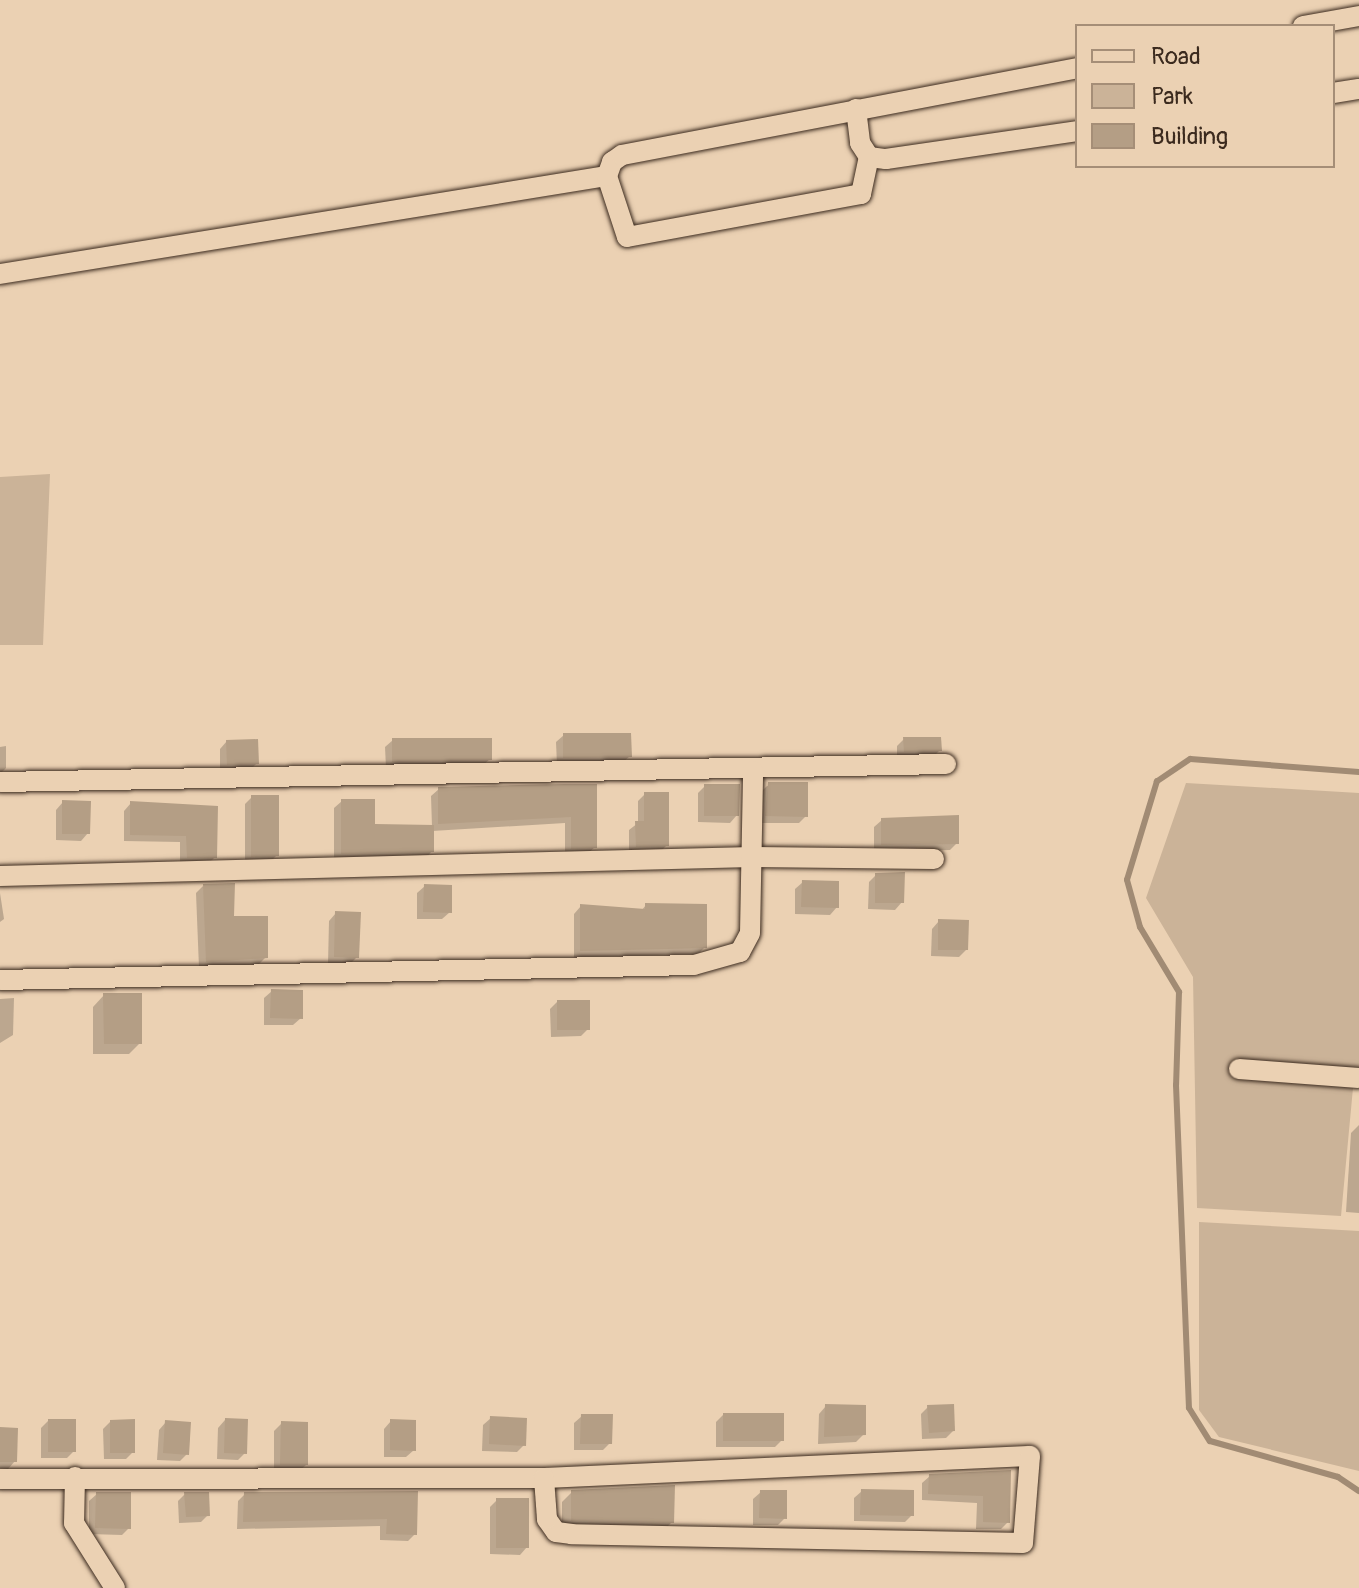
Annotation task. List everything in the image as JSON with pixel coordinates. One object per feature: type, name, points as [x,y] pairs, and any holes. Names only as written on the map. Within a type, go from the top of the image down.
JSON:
[{"type":"street","points":[[1314,24],[1359,16]]},
{"type":"street","points":[[0,274],[607,176],[622,155],[1075,68]]},
{"type":"street","points":[[1335,93],[1359,89]]},
{"type":"street","points":[[607,176],[627,237],[861,194],[869,157],[860,143],[856,109]]},
{"type":"street","points":[[869,157],[886,159],[1075,131]]},
{"type":"street","points":[[0,782],[753,771],[946,764]]},
{"type":"street","points":[[0,980],[694,965],[740,952],[750,933],[753,771]]},
{"type":"street","points":[[0,876],[753,857],[934,859]]},
{"type":"street","points":[[1239,1069],[1359,1078]]},
{"type":"street","points":[[0,1479],[544,1478],[1030,1456],[1023,1543],[556,1532],[547,1519],[544,1478]]},
{"type":"street","points":[[75,1477],[74,1523],[115,1588]]},
{"type":"green space","points":[[50,474],[43,645],[0,645],[0,477]]},
{"type":"green space","points":[[1186,783],[1359,793],[1359,1088],[1353,1088],[1341,1216],[1197,1208],[1193,977],[1146,898]]},
{"type":"green space","points":[[1199,1222],[1359,1231],[1359,1471],[1219,1437],[1199,1410]]},
{"type":"building","points":[[563,733],[631,733],[632,757],[563,758]]},
{"type":"building","points":[[903,737],[941,737],[942,751],[904,752]]},
{"type":"building","points":[[392,738],[492,738],[492,760],[392,762]]},
{"type":"building","points":[[258,739],[259,764],[227,765],[226,740]]},
{"type":"building","points":[[768,782],[808,782],[808,817],[765,816]]},
{"type":"building","points":[[597,784],[597,848],[571,849],[571,817],[438,824],[438,787]]},
{"type":"building","points":[[704,784],[740,784],[739,816],[704,816]]},
{"type":"building","points":[[644,792],[669,792],[669,846],[636,847],[635,821],[644,821]]},
{"type":"building","points":[[251,795],[279,795],[279,856],[251,857]]},
{"type":"building","points":[[341,799],[375,799],[375,824],[434,825],[434,852],[341,854]]},
{"type":"building","points":[[62,800],[91,801],[90,834],[62,834]]},
{"type":"building","points":[[130,801],[218,806],[217,858],[187,858],[186,836],[130,835]]},
{"type":"building","points":[[959,815],[959,844],[881,845],[881,818]]},
{"type":"building","points":[[905,872],[904,903],[875,903],[875,873]]},
{"type":"building","points":[[802,880],[839,881],[839,908],[801,907]]},
{"type":"building","points":[[235,883],[234,916],[268,916],[268,958],[206,962],[203,884]]},
{"type":"building","points":[[424,884],[452,885],[452,913],[423,912]]},
{"type":"building","points":[[645,903],[707,904],[707,948],[580,951],[580,904],[645,909]]},
{"type":"building","points":[[335,911],[361,912],[359,958],[334,957]]},
{"type":"building","points":[[938,919],[969,920],[968,950],[938,950]]},
{"type":"building","points":[[271,989],[303,990],[303,1019],[270,1018]]},
{"type":"building","points":[[103,993],[142,993],[142,1044],[104,1044]]},
{"type":"building","points":[[557,1000],[590,1000],[590,1030],[557,1030]]},
{"type":"building","points":[[825,1404],[866,1405],[866,1435],[824,1437]]},
{"type":"building","points":[[954,1404],[955,1431],[929,1433],[927,1405]]},
{"type":"building","points":[[723,1413],[784,1413],[784,1441],[723,1441]]},
{"type":"building","points":[[581,1414],[613,1414],[612,1444],[580,1444]]},
{"type":"building","points":[[490,1416],[527,1418],[526,1446],[489,1444]]},
{"type":"building","points":[[225,1418],[248,1419],[247,1454],[224,1453]]},
{"type":"building","points":[[48,1419],[76,1419],[76,1452],[48,1452]]},
{"type":"building","points":[[135,1419],[135,1453],[110,1453],[110,1420]]},
{"type":"building","points":[[390,1419],[416,1420],[416,1451],[390,1450]]},
{"type":"building","points":[[165,1420],[191,1422],[189,1455],[163,1453]]},
{"type":"building","points":[[281,1421],[308,1422],[308,1465],[280,1465]]},
{"type":"building","points":[[0,1427],[18,1428],[17,1462],[0,1462]]},
{"type":"building","points":[[1011,1470],[1010,1523],[983,1522],[983,1496],[928,1494],[929,1474]]},
{"type":"building","points":[[675,1485],[674,1523],[571,1521],[571,1490]]},
{"type":"building","points":[[861,1489],[914,1490],[914,1516],[860,1515]]},
{"type":"building","points":[[760,1490],[787,1490],[787,1519],[759,1518]]},
{"type":"building","points":[[418,1491],[417,1535],[386,1534],[387,1519],[243,1522],[244,1492]]},
{"type":"building","points":[[96,1492],[131,1492],[131,1529],[95,1528]]},
{"type":"building","points":[[184,1492],[209,1492],[210,1516],[186,1517]]},
{"type":"building","points":[[496,1498],[529,1498],[529,1548],[496,1548]]},
{"type":"waterway","points":[[1359,772],[1190,759],[1157,781],[1127,880],[1140,927],[1179,992],[1176,1085],[1189,1408],[1210,1441],[1338,1477],[1359,1491]]}]
